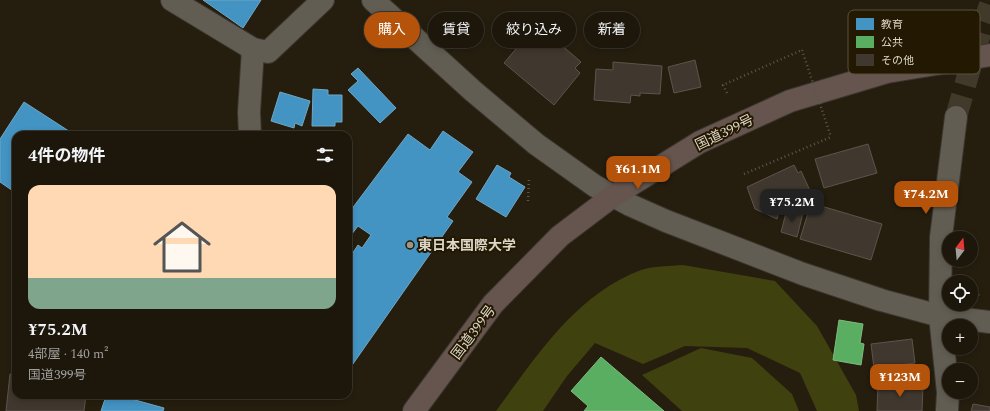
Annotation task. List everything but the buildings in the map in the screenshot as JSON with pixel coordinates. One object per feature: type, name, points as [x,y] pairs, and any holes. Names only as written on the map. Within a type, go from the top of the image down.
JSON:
[{"type":"highway","name":"国道399号","points":[[980,57],[990,55]]},
{"type":"highway","name":"国道399号","points":[[414,411],[493,304],[560,236],[613,196],[700,142],[790,101],[880,74]]},
{"type":"street","points":[[172,0],[253,49],[268,52],[323,0]]},
{"type":"street","points":[[373,0],[473,91],[536,144],[595,186],[613,196],[666,221],[803,274],[880,300],[940,316],[990,322]]},
{"type":"street","points":[[250,131],[249,112],[253,49]]},
{"type":"street","points":[[947,411],[948,392],[940,316],[941,237],[956,117]]},
{"type":"path","points":[[727,93],[724,85],[802,50],[831,137],[744,174]]},
{"type":"path","points":[[528,201],[529,178]]},
{"type":"shaded area","points":[[683,265],[775,281],[817,326],[856,395],[859,411],[817,411],[800,373],[747,348],[685,346],[643,364],[595,343],[567,376],[543,411],[496,411],[542,349],[577,311],[596,295],[617,281],[641,270],[656,267]]},
{"type":"shaded area","points":[[701,348],[752,358],[792,394],[799,411],[682,411],[642,375]]},
{"type":"tunnel","points":[[980,33],[990,5]]},
{"type":"tunnel","points":[[956,117],[968,74]]},
{"type":"place","name":"東日本国際大学","points":[[410,245]]}]
